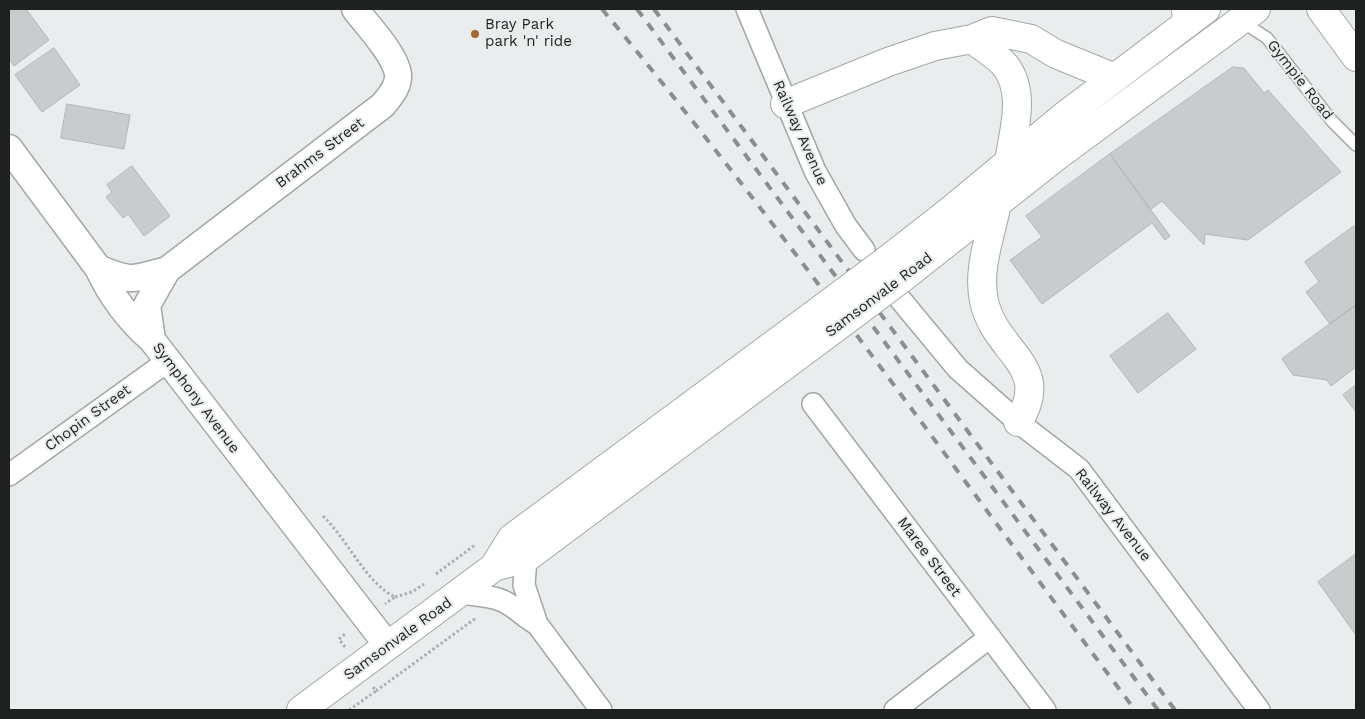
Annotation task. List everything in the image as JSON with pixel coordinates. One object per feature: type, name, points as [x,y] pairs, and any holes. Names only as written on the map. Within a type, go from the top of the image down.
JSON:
[{"type":"main road","points":[[1321,9],[1356,57]]},
{"type":"main road","name":"Samsonvale Road","points":[[888,272],[952,210],[1009,161],[1115,78],[1193,13]]},
{"type":"main road","name":"Samsonvale Road","points":[[301,710],[494,568],[526,558],[888,272],[997,203],[1248,15]]},
{"type":"main road","points":[[785,104],[838,81],[934,46],[972,39],[992,31],[1031,39],[1056,54],[1115,78]]},
{"type":"main road","points":[[972,39],[1002,62],[1012,76],[1018,106],[1009,161]]},
{"type":"main road","points":[[997,203],[983,264],[982,282],[984,302],[990,318],[997,332],[1028,376],[1031,386],[1031,398],[1018,422]]},
{"type":"main road","name":"Samsonvale Road","points":[[494,568],[512,538],[819,325]]},
{"type":"street","name":"Brahms Street","points":[[98,268],[119,277],[135,280],[167,270],[383,105],[394,91],[398,75],[392,58],[355,9]]},
{"type":"street","name":"Railway Avenue","points":[[747,9],[785,104],[823,188],[888,272],[958,369],[1018,422],[1079,469],[1259,710]]},
{"type":"street","name":"Symphony Avenue","points":[[9,148],[98,268],[107,288],[135,326],[152,340],[168,360],[388,646]]},
{"type":"street","name":"Brahms Street","points":[[152,340],[147,305],[167,270]]},
{"type":"street","name":"Chopin Street","points":[[9,475],[168,360]]},
{"type":"street","name":"Maree Street","points":[[813,404],[1045,710]]},
{"type":"street","points":[[526,558],[524,585],[537,624],[601,710]]},
{"type":"street","points":[[460,593],[502,600],[513,607],[520,615],[537,624]]},
{"type":"street","points":[[895,710],[990,637]]},
{"type":"lane","name":"Gympie Road","points":[[1248,15],[1332,121],[1356,145]]},
{"type":"path","points":[[322,516],[336,529],[379,586],[395,597],[340,639],[376,691]]},
{"type":"path","points":[[349,710],[502,600]]},
{"type":"building","points":[[9,9],[26,9],[49,40],[14,66],[9,59]]},
{"type":"building","points":[[54,48],[80,85],[42,112],[15,75]]},
{"type":"building","points":[[1233,67],[1244,68],[1264,93],[1268,90],[1341,172],[1248,240],[1205,234],[1204,245],[1162,201],[1150,210],[1110,154]]},
{"type":"building","points":[[67,104],[130,115],[124,149],[61,138]]},
{"type":"building","points":[[1110,154],[1170,236],[1165,240],[1152,223],[1042,304],[1010,260],[1042,237],[1026,216]]},
{"type":"building","points":[[132,166],[170,216],[144,236],[128,214],[123,218],[106,197],[112,192],[107,185]]},
{"type":"building","points":[[1354,226],[1356,229],[1356,305],[1330,324],[1306,292],[1319,282],[1305,262]]},
{"type":"building","points":[[1356,305],[1356,367],[1331,386],[1327,380],[1293,375],[1282,359]]},
{"type":"building","points":[[1168,313],[1196,349],[1138,393],[1110,356]]},
{"type":"building","points":[[1356,385],[1356,412],[1343,395]]},
{"type":"building","points":[[1356,554],[1356,635],[1318,582]]},
{"type":"railway","points":[[602,9],[671,94],[806,268],[1135,710]]},
{"type":"railway","points":[[637,9],[1158,710]]},
{"type":"railway","points":[[654,9],[1175,710]]},
{"type":"place","name":"Bray Park park 'n' ride","points":[[475,34]]}]
